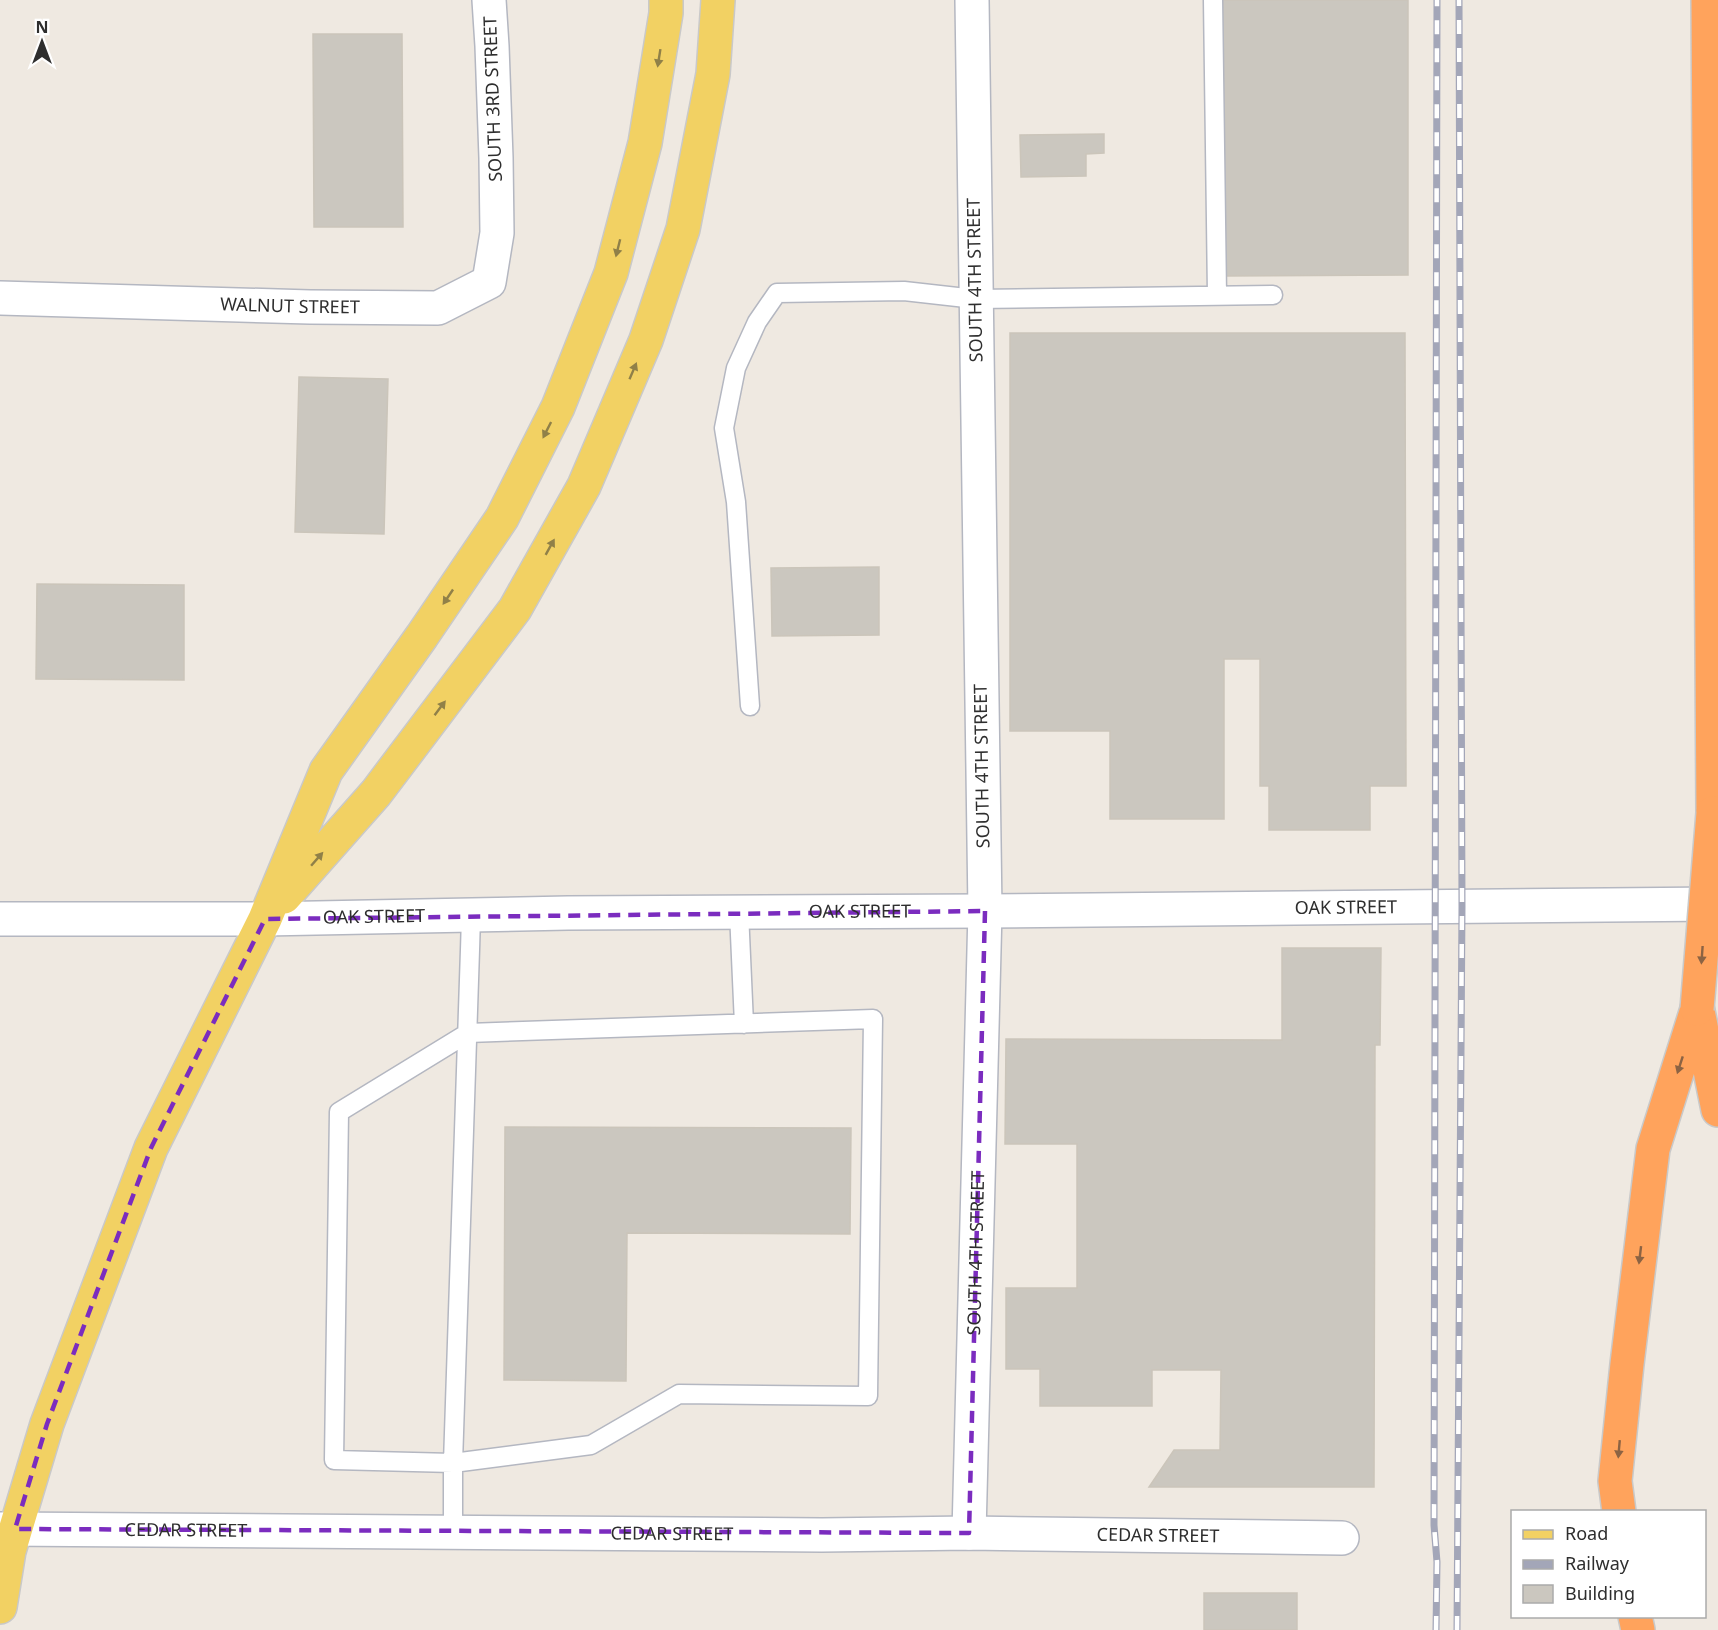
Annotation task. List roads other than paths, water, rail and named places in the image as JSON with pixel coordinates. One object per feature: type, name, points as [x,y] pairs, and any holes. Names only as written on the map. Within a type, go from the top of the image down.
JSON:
[{"type":"highway","points":[[1619,1510],[1617,1469],[1627,1364],[1653,1149],[1698,1009],[1713,813],[1708,0]]},
{"type":"highway","points":[[1698,1009],[1718,1110]]},
{"type":"main road","points":[[0,1607],[9,1551],[8,1529],[151,1148],[265,919],[326,771],[502,518],[558,407],[611,273],[645,143],[666,13],[666,0]]},
{"type":"main road","points":[[265,919],[376,793],[515,609],[584,486],[646,340],[683,229],[713,74],[718,0]]},
{"type":"street","name":"SOUTH 3RD STREET","points":[[489,0],[496,198]]},
{"type":"street","name":"SOUTH 4TH STREET","points":[[969,1533],[985,911],[972,0]]},
{"type":"street","name":"WALNUT STREET","points":[[0,298],[310,308],[438,308],[489,282],[496,233],[496,198]]},
{"type":"street","name":"OAK STREET","points":[[0,919],[265,919],[739,912],[1718,904]]},
{"type":"street","name":"CEDAR STREET","points":[[8,1529],[822,1535],[969,1533],[1342,1538]]},
{"type":"lane","points":[[1213,0],[1217,295]]},
{"type":"lane","points":[[750,706],[736,502],[724,428],[736,368],[757,322],[777,294],[904,291],[975,299],[1273,295]]},
{"type":"lane","points":[[739,912],[744,1024]]},
{"type":"lane","points":[[453,1531],[453,1463],[471,915]]},
{"type":"lane","points":[[873,1019],[868,1396],[679,1394],[591,1444],[453,1463],[334,1460],[339,1112],[468,1034],[873,1019]]},
{"type":"railway","points":[[1436,1630],[1437,1562],[1434,1525],[1437,0]]},
{"type":"railway","points":[[1457,1630],[1462,906],[1459,0]]}]
